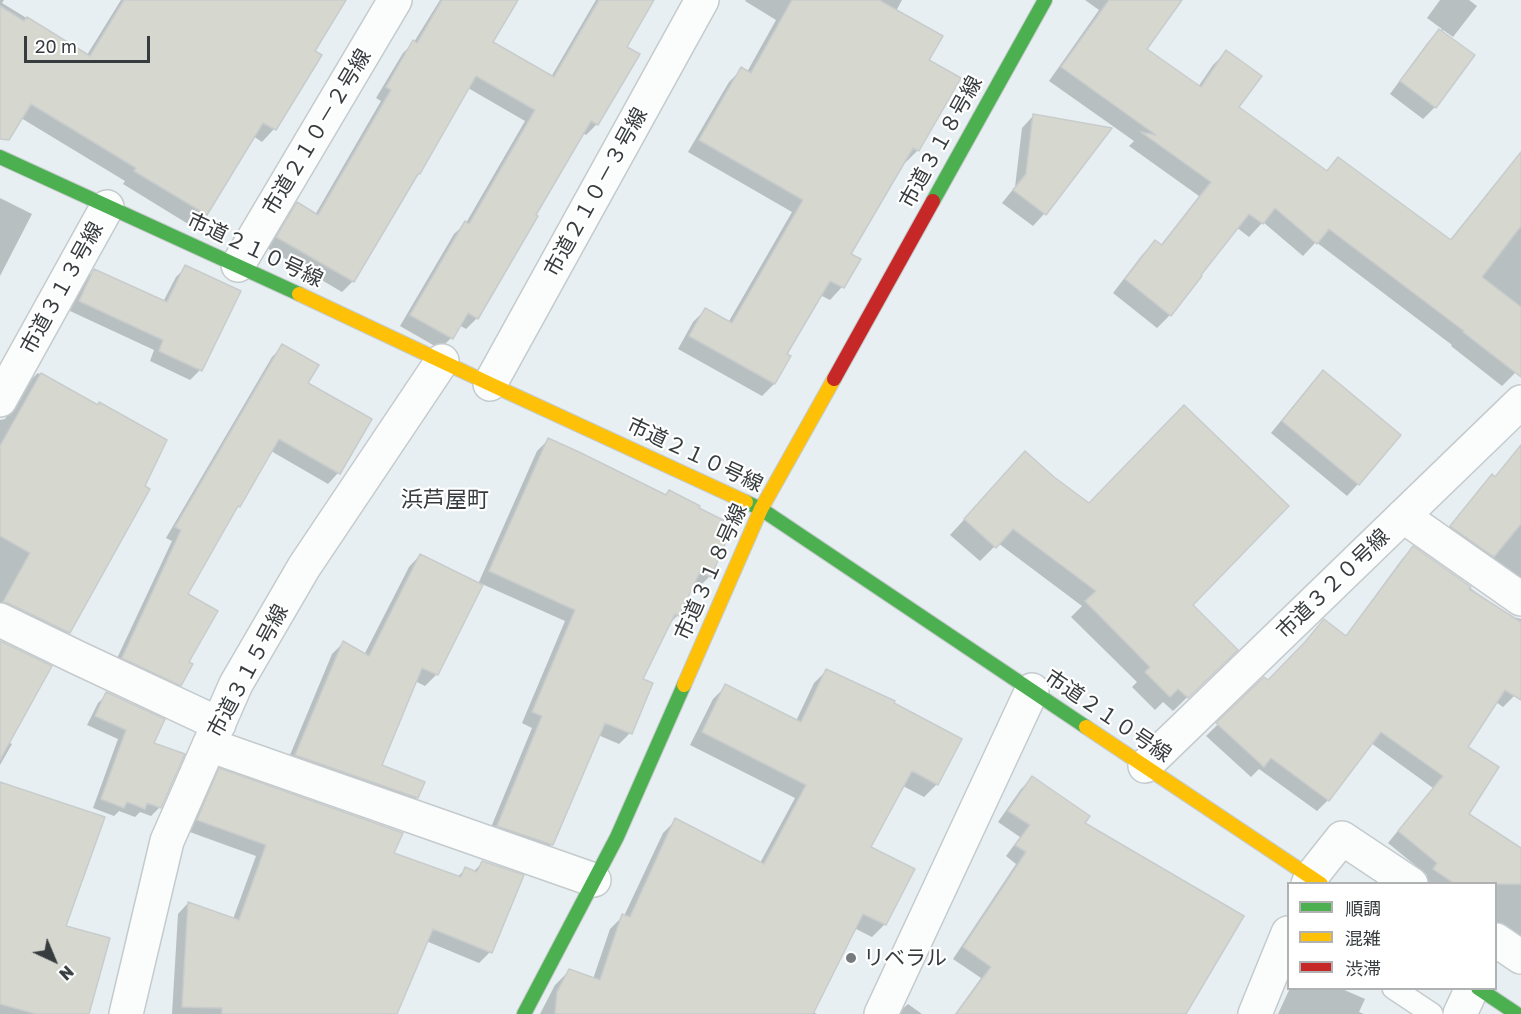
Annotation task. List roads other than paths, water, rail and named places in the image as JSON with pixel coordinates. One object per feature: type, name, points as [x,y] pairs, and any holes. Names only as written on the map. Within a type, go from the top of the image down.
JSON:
[{"type":"street","name":"市道２１０－２号線","points":[[238,265],[395,0]]},
{"type":"street","name":"市道２１０－３号線","points":[[490,384],[702,0]]},
{"type":"street","name":"市道３１８号線","points":[[524,1014],[617,837],[761,508],[1045,0]]},
{"type":"street","name":"市道２１０号線","points":[[0,158],[238,265],[761,508],[1314,881]]},
{"type":"street","name":"市道３１３号線","points":[[0,400],[107,207]]},
{"type":"street","name":"市道３１５号線","points":[[126,1014],[167,841],[236,684],[304,567],[442,361]]},
{"type":"street","name":"市道３２０号線","points":[[1145,766],[1521,402]]},
{"type":"street","points":[[1403,516],[1521,599]]},
{"type":"street","points":[[0,620],[76,657],[214,734],[594,880]]},
{"type":"street","points":[[881,1014],[1032,690]]},
{"type":"street","points":[[1314,881],[1342,838],[1408,882]]},
{"type":"street","points":[[1255,1014],[1287,935]]},
{"type":"street","points":[[1497,941],[1521,957]]},
{"type":"street","points":[[1460,1014],[1471,990]]},
{"type":"street","points":[[1481,990],[1517,1014]]},
{"type":"lane","points":[[1396,990],[1432,1014]]},
{"type":"place","name":"リベラル","points":[[851,958]]},
{"type":"district","name":"浜芦屋町","points":[[445,500]]}]
